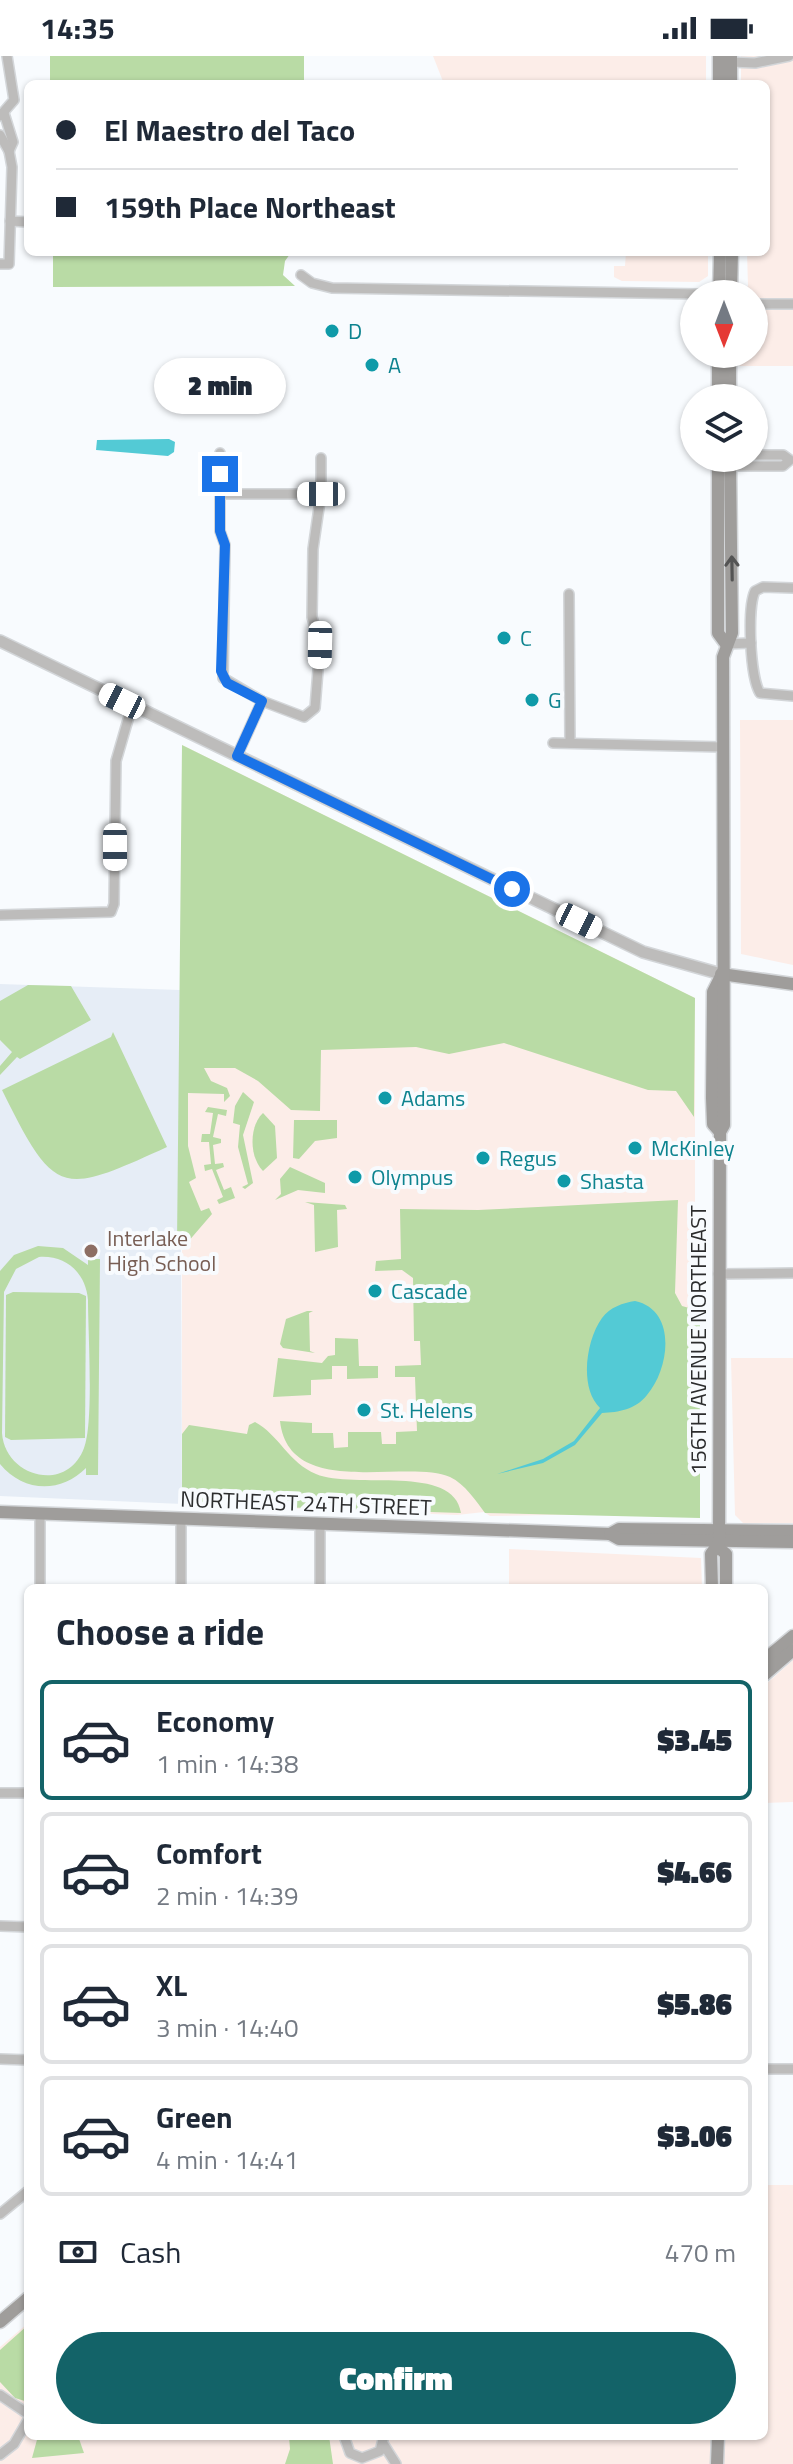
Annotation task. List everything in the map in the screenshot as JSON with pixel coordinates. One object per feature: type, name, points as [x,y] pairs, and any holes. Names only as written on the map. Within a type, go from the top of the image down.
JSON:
[{"type":"main road","points":[[720,80],[727,58]]},
{"type":"main road","points":[[727,58],[730,80]]},
{"type":"main road","points":[[719,280],[720,256]]},
{"type":"main road","points":[[731,280],[732,256]]},
{"type":"main road","name":"156TH AVENUE NORTHEAST","points":[[718,472],[718,633],[726,644]]},
{"type":"main road","name":"156TH AVENUE NORTHEAST","points":[[726,1584],[726,1554],[719,1541],[718,1274],[720,1132],[724,1125],[725,994],[721,974],[723,747],[726,644],[732,633],[730,472]]},
{"type":"main road","points":[[721,974],[793,984]]},
{"type":"main road","name":"NORTHEAST 24TH STREET","points":[[0,1512],[610,1534],[619,1539],[793,1542]]},
{"type":"main road","name":"NORTHEAST 24TH STREET","points":[[719,1541],[793,1531]]},
{"type":"main road","name":"156TH AVENUE NORTHEAST","points":[[712,1584],[711,1554],[719,1541]]},
{"type":"main road","points":[[768,1657],[793,1636]]},
{"type":"main road","points":[[768,1672],[793,1650]]},
{"type":"main road","points":[[0,2322],[24,2301]]},
{"type":"main road","points":[[717,2464],[718,2440]]},
{"type":"street","points":[[0,264],[9,264],[9,151],[13,142],[2,114],[14,100],[7,56]]},
{"type":"street","points":[[727,58],[755,63],[789,56]]},
{"type":"street","points":[[0,135],[9,151]]},
{"type":"street","points":[[10,221],[24,222]]},
{"type":"street","points":[[301,275],[312,283],[332,288],[680,294]]},
{"type":"street","points":[[768,304],[793,304]]},
{"type":"street","points":[[220,453],[220,531],[225,545],[221,671],[227,683],[304,717],[315,708],[320,645],[312,617],[313,549],[321,494],[321,458]]},
{"type":"street","points":[[768,455],[783,455],[791,460],[783,466],[768,465]]},
{"type":"street","points":[[220,494],[321,494]]},
{"type":"street","points":[[793,588],[763,587],[755,591],[751,643],[755,682],[760,693],[793,696]]},
{"type":"street","points":[[569,594],[570,743]]},
{"type":"street","points":[[0,641],[643,952],[721,974]]},
{"type":"street","points":[[726,644],[751,643]]},
{"type":"street","points":[[237,756],[262,701]]},
{"type":"street","points":[[0,915],[111,912],[114,904],[117,750],[132,706]]},
{"type":"street","points":[[553,743],[723,747]]},
{"type":"street","points":[[718,1274],[793,1273]]},
{"type":"street","points":[[40,1514],[40,1584]]},
{"type":"street","points":[[181,1518],[181,1584]]},
{"type":"street","points":[[320,1524],[320,1584]]},
{"type":"street","points":[[0,1793],[24,1793]]},
{"type":"street","points":[[0,1926],[24,1927]]},
{"type":"street","points":[[0,2059],[24,2060]]},
{"type":"street","points":[[768,2069],[793,2069]]},
{"type":"street","points":[[0,2214],[24,2194]]},
{"type":"street","points":[[0,2395],[24,2414]]},
{"type":"street","points":[[0,2455],[14,2444],[24,2425]]},
{"type":"street","points":[[345,2440],[350,2453],[373,2461],[384,2440]]},
{"type":"street","points":[[384,2440],[396,2464]]},
{"type":"shaded area","points":[[433,56],[706,56],[706,80],[442,80]]},
{"type":"shaded area","points":[[741,56],[793,56],[793,366],[768,366],[768,280],[748,280],[747,256],[770,256],[770,80],[741,80]]},
{"type":"shaded area","points":[[626,256],[708,256],[708,276],[702,280],[680,282],[622,281],[614,277],[614,266],[625,266]]},
{"type":"shaded area","points":[[740,720],[793,720],[793,965],[741,954]]},
{"type":"shaded area","points":[[182,745],[695,998],[695,1491],[658,1513],[490,1516],[484,1512],[457,1515],[182,1504]]},
{"type":"shaded area","name":"Interlake High School","points":[[0,984],[180,990],[182,1504],[0,1496]]},
{"type":"shaded area","points":[[731,1358],[793,1358],[793,1523],[743,1523],[735,1515]]},
{"type":"shaded area","points":[[509,1549],[701,1558],[702,1584],[509,1584]]},
{"type":"shaded area","points":[[793,1660],[793,1802],[768,1803],[768,1682]]},
{"type":"shaded area","points":[[768,2185],[793,2185],[793,2464],[0,2464],[0,2347],[24,2326],[24,2440],[768,2440]]},
{"type":"green space","points":[[50,56],[304,56],[304,80],[50,80]]},
{"type":"green space","points":[[53,256],[289,256],[283,275],[295,286],[53,287]]},
{"type":"green space","points":[[182,745],[695,998],[694,1117],[676,1091],[648,1090],[504,1043],[449,1054],[416,1047],[321,1050],[320,1111],[291,1110],[258,1081],[235,1068],[204,1068],[211,1081],[227,1088],[230,1096],[224,1102],[224,1094],[188,1093],[188,1146],[196,1178],[189,1182],[201,1211],[209,1208],[212,1214],[187,1243],[177,1243]]},
{"type":"green space","points":[[28,985],[71,986],[91,1020],[20,1059],[17,1057],[0,1075],[0,1066],[12,1052],[0,1040],[0,1001]]},
{"type":"green space","points":[[113,1032],[167,1147],[104,1174],[82,1179],[64,1177],[49,1168],[35,1151],[2,1090],[111,1037]]},
{"type":"green space","points":[[243,1092],[254,1102],[243,1135],[253,1183],[245,1189],[242,1187],[248,1184],[238,1147],[240,1125],[233,1123],[235,1106]]},
{"type":"green space","points":[[208,1107],[227,1110],[226,1116],[218,1114],[213,1137],[221,1139],[221,1143],[213,1145],[215,1164],[223,1163],[224,1167],[216,1170],[224,1190],[231,1187],[235,1198],[219,1204],[217,1200],[223,1197],[212,1169],[205,1171],[204,1165],[211,1164],[209,1142],[201,1142],[202,1134],[210,1134],[213,1113],[205,1112]]},
{"type":"green space","points":[[263,1113],[275,1126],[277,1158],[263,1171],[255,1158],[252,1142],[255,1126]]},
{"type":"green space","points":[[294,1120],[337,1120],[337,1138],[315,1141],[299,1159],[293,1158]]},
{"type":"green space","points":[[290,1167],[325,1183],[325,1193],[298,1190],[275,1200],[281,1194],[280,1179]]},
{"type":"green space","points":[[678,1200],[675,1293],[682,1306],[700,1311],[700,1518],[485,1513],[465,1488],[450,1477],[431,1472],[326,1469],[304,1461],[288,1446],[280,1421],[312,1423],[312,1433],[333,1433],[334,1448],[348,1447],[348,1432],[381,1432],[382,1444],[396,1444],[396,1432],[417,1431],[415,1377],[395,1377],[395,1366],[421,1365],[420,1341],[414,1341],[413,1278],[402,1270],[375,1271],[376,1261],[401,1259],[400,1209],[478,1210]]},
{"type":"green space","points":[[305,1202],[345,1205],[347,1209],[337,1210],[338,1247],[315,1252],[314,1205]]},
{"type":"green space","points":[[38,1246],[63,1248],[88,1265],[88,1259],[100,1259],[98,1475],[86,1475],[86,1468],[65,1482],[42,1486],[19,1480],[0,1464],[0,1271],[14,1255]],"holes":[[[39,1257],[49,1257],[73,1268],[86,1290],[90,1377],[89,1419],[84,1448],[76,1462],[64,1471],[51,1475],[25,1469],[14,1460],[6,1448],[2,1433],[4,1292],[16,1269]]]},
{"type":"green space","points":[[13,1292],[79,1293],[86,1296],[85,1438],[11,1440],[5,1437],[6,1295]]},
{"type":"green space","points":[[313,1311],[309,1313],[310,1351],[315,1353],[283,1348],[280,1344],[286,1319]]},
{"type":"green space","points":[[335,1338],[358,1339],[359,1366],[378,1366],[378,1378],[347,1379],[347,1366],[332,1366],[332,1379],[311,1380],[311,1395],[273,1397],[278,1358],[322,1363],[328,1356],[335,1355]]},
{"type":"green space","points":[[255,1422],[298,1463],[316,1474],[354,1480],[422,1483],[441,1488],[454,1498],[461,1513],[182,1504],[182,1434],[189,1425],[247,1434],[249,1425]]},
{"type":"green space","points":[[24,2329],[24,2401],[15,2398],[0,2382],[0,2350]]},
{"type":"green space","points":[[37,2440],[79,2440],[84,2453],[32,2458]]},
{"type":"green space","points":[[289,2440],[330,2440],[333,2464],[285,2464]]},
{"type":"water","points":[[169,439],[175,442],[174,452],[168,456],[96,450],[97,440]]},
{"type":"water","points":[[635,1301],[649,1307],[658,1316],[665,1341],[661,1370],[647,1395],[632,1407],[602,1413],[575,1445],[543,1463],[497,1474],[543,1459],[574,1441],[600,1408],[593,1399],[587,1377],[589,1351],[596,1327],[609,1311]]},
{"type":"place","name":"D","points":[[332,331]]},
{"type":"place","name":"A","points":[[372,365]]},
{"type":"place","name":"C","points":[[504,638]]},
{"type":"place","name":"G","points":[[532,700]]},
{"type":"place","name":"Adams","points":[[385,1098]]},
{"type":"place","name":"McKinley","points":[[635,1148]]},
{"type":"place","name":"Regus","points":[[483,1158]]},
{"type":"place","name":"Olympus","points":[[355,1177]]},
{"type":"place","name":"Shasta","points":[[564,1181]]},
{"type":"place","name":"Interlake High School","points":[[91,1251]]},
{"type":"place","name":"Cascade","points":[[375,1291]]},
{"type":"place","name":"St. Helens","points":[[364,1410]]},
{"type":"route","points":[[220,474],[220,531],[225,545],[221,671],[227,683],[262,701],[237,756],[512,889]]}]
